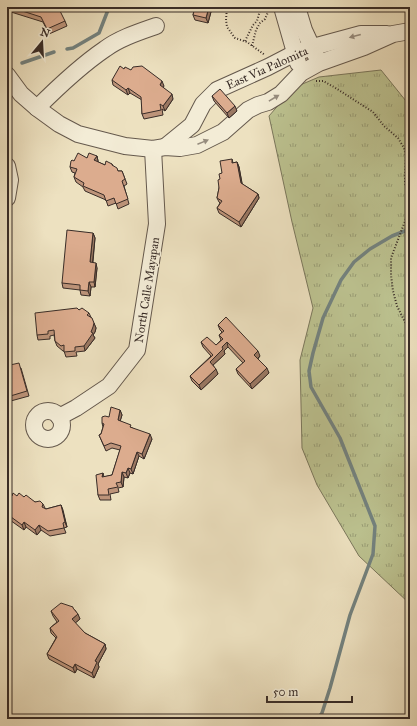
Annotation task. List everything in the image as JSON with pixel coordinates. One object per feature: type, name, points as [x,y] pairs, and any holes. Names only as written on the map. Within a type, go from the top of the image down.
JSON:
[{"type":"street","points":[[282,7],[295,54],[306,78]]},
{"type":"street","points":[[297,7],[304,30],[319,63]]},
{"type":"street","points":[[37,108],[64,81],[106,48],[132,34],[156,26]]},
{"type":"street","name":"East Via Palomita","points":[[159,148],[192,124],[203,104],[217,90],[313,47],[362,34],[393,34],[410,31]]},
{"type":"street","name":"East Via Palomita","points":[[7,75],[21,94],[37,108],[59,124],[78,134],[125,146],[180,148],[197,144],[223,132],[248,110],[268,102],[306,78],[319,63],[364,47],[393,34]]},
{"type":"street","name":"North Calle Mayapan","points":[[59,417],[76,408],[109,386],[137,350],[157,224],[159,148]]},
{"type":"street","points":[[7,166],[10,180],[7,198]]},
{"type":"path","points":[[227,7],[227,27],[235,38],[245,41],[271,59]]},
{"type":"path","points":[[245,41],[253,25],[257,21],[260,7]]},
{"type":"path","points":[[252,46],[256,30],[260,23],[265,20],[270,7]]},
{"type":"path","points":[[306,78],[323,81],[352,98],[372,112],[384,126],[398,138],[404,148],[406,156],[405,183],[410,205]]},
{"type":"path","points":[[410,208],[391,258],[391,275],[397,306],[410,332]]},
{"type":"green space","points":[[381,70],[410,106],[410,604],[359,556],[317,485],[302,448],[300,360],[313,308],[292,222],[269,116],[293,88],[319,77]]},
{"type":"building","points":[[10,7],[58,7],[65,21],[47,29],[41,17]]},
{"type":"building","points":[[195,7],[209,7],[206,18],[193,15]]},
{"type":"building","points":[[120,66],[124,69],[125,67],[131,70],[133,67],[142,66],[162,81],[160,85],[172,94],[163,106],[160,104],[161,110],[142,114],[141,97],[128,88],[126,90],[112,80]]},
{"type":"building","points":[[220,89],[235,106],[227,113],[212,96]]},
{"type":"building","points":[[78,153],[87,158],[89,153],[97,156],[94,160],[105,165],[106,161],[117,168],[118,171],[122,171],[125,179],[122,181],[128,199],[116,204],[114,198],[106,201],[104,195],[83,186],[84,183],[74,177],[77,169],[70,167],[71,161],[74,161]]},
{"type":"building","points":[[232,159],[232,163],[237,162],[241,183],[258,194],[239,222],[217,208],[222,201],[217,198],[219,188],[218,180],[220,179],[219,174],[222,173],[220,161]]},
{"type":"building","points":[[67,230],[93,233],[90,262],[96,263],[94,282],[89,282],[88,291],[80,290],[80,285],[62,283]]},
{"type":"building","points":[[77,308],[79,310],[82,308],[89,313],[87,315],[92,318],[94,323],[91,332],[93,333],[84,346],[75,347],[75,351],[64,352],[64,345],[61,346],[55,341],[54,330],[48,331],[48,334],[37,335],[35,313]]},
{"type":"building","points":[[226,317],[258,351],[254,355],[267,368],[250,384],[236,369],[245,361],[227,342],[222,347],[223,349],[210,362],[216,369],[199,385],[190,376],[213,355],[201,342],[207,337],[216,345],[223,339],[219,335],[224,331],[218,325]]},
{"type":"building","points":[[7,356],[10,365],[19,363],[27,391],[7,397]]},
{"type":"building","points":[[111,407],[120,410],[118,420],[131,425],[130,427],[150,434],[142,454],[137,452],[131,469],[128,468],[126,473],[122,472],[121,482],[116,483],[118,487],[108,489],[109,495],[98,495],[96,475],[103,473],[102,477],[112,475],[121,446],[111,443],[104,446],[99,435],[101,434],[104,424],[102,423],[102,417],[109,417]]},
{"type":"building","points":[[13,493],[17,496],[19,493],[24,497],[26,495],[35,502],[40,501],[43,504],[42,507],[46,509],[61,505],[65,522],[63,523],[64,528],[48,531],[39,525],[35,530],[24,522],[22,525],[7,514],[7,508],[10,503],[7,501],[7,497],[10,494],[12,496]]},
{"type":"building","points":[[61,603],[73,607],[78,614],[72,619],[85,633],[105,644],[95,661],[97,662],[92,673],[75,664],[73,668],[47,654],[57,637],[50,628],[59,621],[51,611]]},
{"type":"waterway","points":[[67,49],[73,48],[99,33],[108,10]]},
{"type":"waterway","points":[[22,63],[54,52]]},
{"type":"waterway","points":[[317,719],[322,713],[350,615],[373,554],[375,526],[340,438],[311,387],[309,371],[323,318],[341,280],[354,262],[370,249],[392,236],[410,229]]}]
